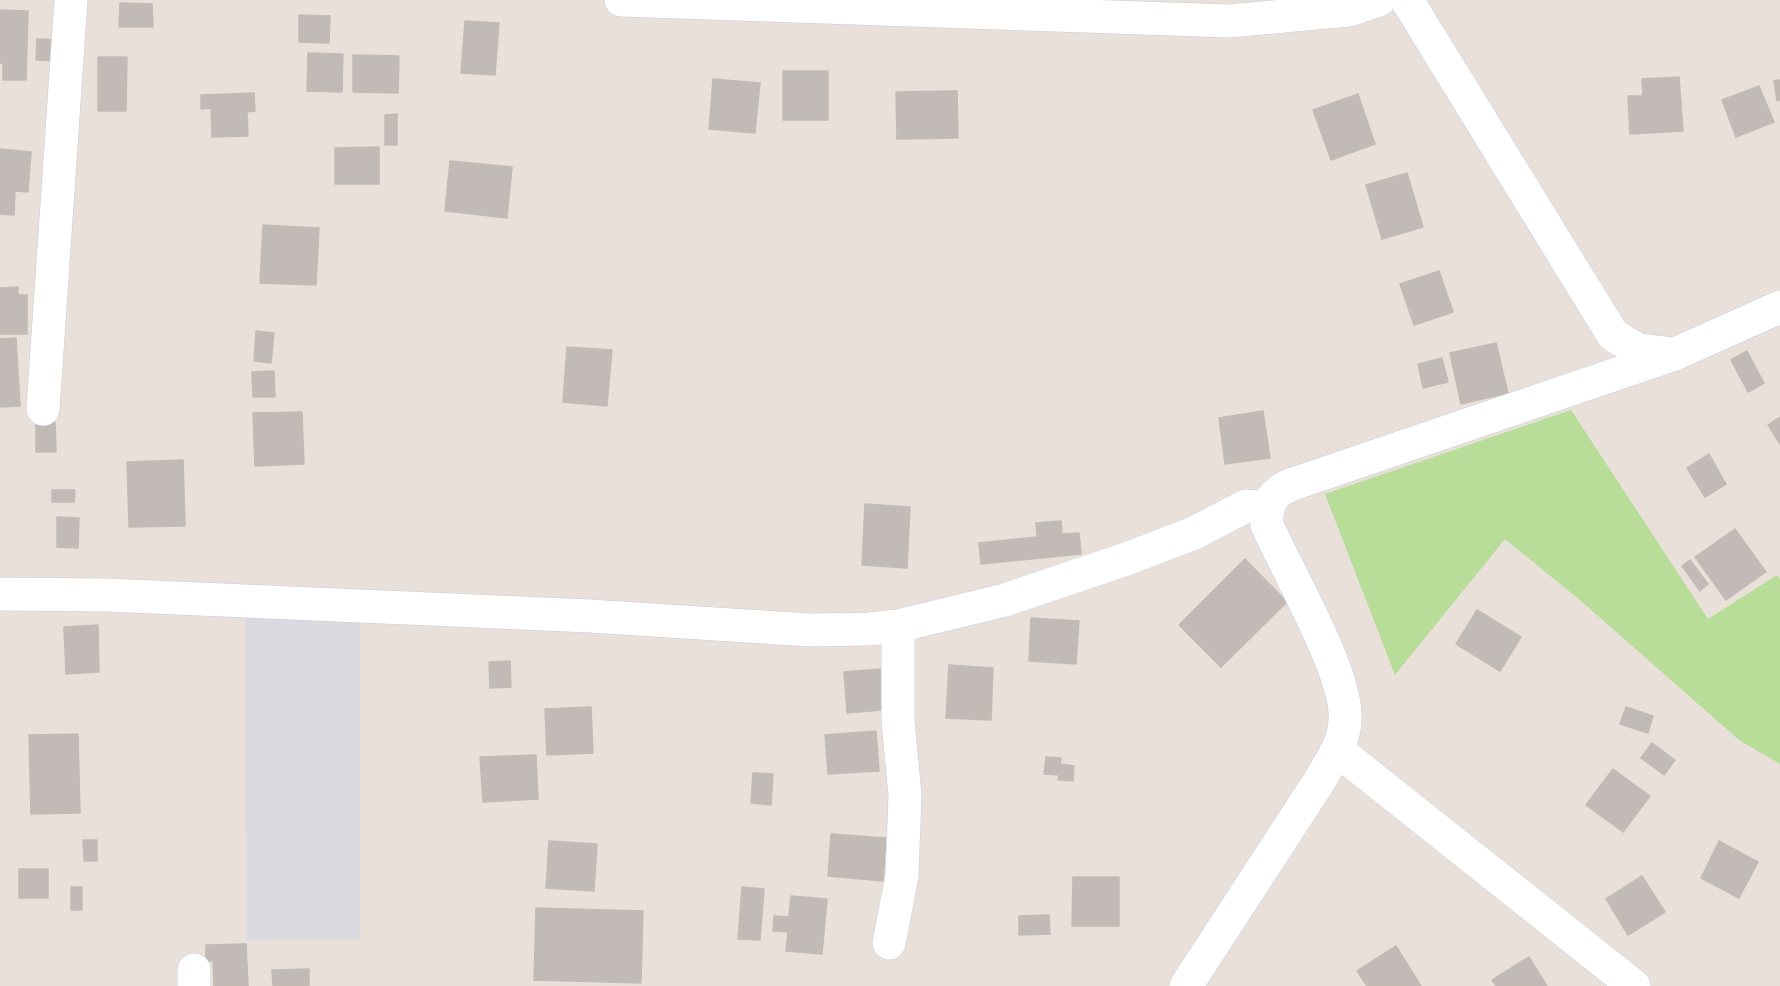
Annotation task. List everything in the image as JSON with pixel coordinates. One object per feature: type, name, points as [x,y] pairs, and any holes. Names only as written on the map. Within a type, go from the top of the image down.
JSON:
[{"type":"street","points":[[43,409],[71,0]]},
{"type":"street","points":[[621,0],[933,5],[1229,21],[1349,10],[1379,0]]},
{"type":"street","points":[[1407,0],[1613,335],[1625,345],[1654,354],[1675,354]]},
{"type":"street","points":[[1186,986],[1337,750],[1346,719],[1341,688],[1329,655],[1267,525],[1266,508],[1272,498],[1283,488],[1675,354],[1780,307]]},
{"type":"street","points":[[1566,393],[1591,377],[1598,365],[1602,346],[1597,310]]},
{"type":"street","points":[[0,594],[107,595],[578,615],[810,630],[869,629],[898,626],[1005,600],[1084,574],[1194,533],[1246,506],[1266,508]]},
{"type":"street","points":[[889,943],[902,876],[905,795],[898,721],[898,626]]},
{"type":"street","points":[[1337,750],[1634,986]]},
{"type":"shaded area","points":[[245,612],[360,617],[360,939],[246,940]]},
{"type":"green space","points":[[1571,410],[1708,619],[1777,575],[1780,579],[1780,764],[1739,740],[1581,601],[1505,539],[1395,675],[1325,494]]},
{"type":"building","points":[[120,3],[152,4],[153,27],[119,27]]},
{"type":"building","points":[[0,10],[28,11],[26,80],[3,80],[3,63],[0,63]]},
{"type":"building","points":[[299,15],[330,16],[329,43],[299,42]]},
{"type":"building","points":[[465,21],[499,23],[495,75],[461,73]]},
{"type":"building","points":[[37,39],[63,40],[63,61],[36,60]]},
{"type":"building","points":[[308,53],[343,54],[342,92],[307,91]]},
{"type":"building","points":[[353,55],[399,56],[398,93],[353,92]]},
{"type":"building","points":[[98,57],[127,57],[126,111],[98,111]]},
{"type":"building","points":[[783,71],[828,71],[828,120],[783,120]]},
{"type":"building","points":[[1679,77],[1683,131],[1630,134],[1628,96],[1643,96],[1642,79]]},
{"type":"building","points":[[713,79],[760,83],[755,133],[709,129]]},
{"type":"building","points":[[1780,80],[1780,100],[1777,101],[1774,81]]},
{"type":"building","points":[[1759,86],[1774,122],[1736,137],[1722,100]]},
{"type":"building","points":[[957,91],[958,138],[897,139],[896,92]]},
{"type":"building","points":[[254,93],[255,111],[247,112],[248,136],[212,137],[211,108],[201,109],[201,95]]},
{"type":"building","points":[[1358,94],[1375,144],[1331,160],[1313,110]]},
{"type":"building","points":[[397,114],[397,145],[385,145],[385,115]]},
{"type":"building","points":[[379,147],[379,184],[335,184],[335,148]]},
{"type":"building","points":[[0,149],[31,152],[28,192],[15,191],[14,215],[0,214]]},
{"type":"building","points":[[450,161],[512,167],[507,218],[445,211]]},
{"type":"building","points":[[1407,173],[1423,227],[1382,239],[1366,185]]},
{"type":"building","points":[[263,225],[319,228],[316,285],[260,283]]},
{"type":"building","points":[[1439,271],[1453,312],[1414,325],[1400,284]]},
{"type":"building","points":[[18,287],[18,295],[27,295],[27,334],[0,334],[0,288]]},
{"type":"building","points":[[256,331],[274,333],[271,363],[254,361]]},
{"type":"building","points":[[16,338],[20,406],[0,407],[0,339]]},
{"type":"building","points":[[1496,343],[1508,393],[1461,404],[1450,353]]},
{"type":"building","points":[[567,347],[612,350],[607,406],[563,402]]},
{"type":"building","points":[[1747,351],[1764,383],[1748,392],[1731,360]]},
{"type":"building","points":[[1442,358],[1448,382],[1423,388],[1418,364]]},
{"type":"building","points":[[274,371],[275,397],[253,397],[252,372]]},
{"type":"building","points":[[1263,411],[1270,458],[1225,464],[1219,418]]},
{"type":"building","points":[[302,412],[304,464],[255,466],[253,413]]},
{"type":"building","points":[[1780,417],[1780,444],[1768,425]]},
{"type":"building","points":[[55,422],[56,452],[36,452],[36,423]]},
{"type":"building","points":[[1709,454],[1726,484],[1705,497],[1687,468]]},
{"type":"building","points":[[183,460],[185,526],[129,527],[127,462]]},
{"type":"building","points":[[52,490],[75,490],[74,502],[52,502]]},
{"type":"building","points":[[865,504],[910,507],[907,568],[862,565]]},
{"type":"building","points":[[57,517],[79,518],[78,548],[57,547]]},
{"type":"building","points":[[1061,521],[1062,534],[1079,533],[1081,554],[981,564],[979,543],[1037,537],[1036,523]]},
{"type":"building","points":[[1735,529],[1766,572],[1726,600],[1695,557]]},
{"type":"building","points":[[1245,559],[1287,602],[1221,667],[1179,625]]},
{"type":"building","points":[[1690,560],[1708,584],[1700,591],[1682,566]]},
{"type":"building","points":[[1477,610],[1521,637],[1500,671],[1456,644]]},
{"type":"building","points":[[1031,618],[1079,621],[1076,664],[1029,661]]},
{"type":"building","points":[[98,625],[99,672],[66,674],[64,627]]},
{"type":"building","points":[[510,661],[511,687],[490,688],[489,662]]},
{"type":"building","points":[[949,665],[993,668],[991,720],[946,718]]},
{"type":"building","points":[[880,669],[882,710],[847,713],[844,672]]},
{"type":"building","points":[[591,707],[593,753],[547,755],[545,709]]},
{"type":"building","points":[[1626,707],[1653,716],[1648,733],[1620,724]]},
{"type":"building","points":[[876,731],[879,771],[828,774],[825,735]]},
{"type":"building","points":[[78,734],[80,813],[31,814],[29,735]]},
{"type":"building","points":[[1652,743],[1675,760],[1664,775],[1641,758]]},
{"type":"building","points":[[536,755],[538,799],[483,802],[480,757]]},
{"type":"building","points":[[1046,757],[1061,758],[1060,764],[1074,766],[1073,781],[1058,780],[1059,775],[1044,774]]},
{"type":"building","points":[[1613,769],[1650,796],[1623,832],[1586,805]]},
{"type":"building","points":[[753,773],[773,774],[771,805],[751,803]]},
{"type":"building","points":[[831,834],[886,838],[883,881],[828,876]]},
{"type":"building","points":[[83,840],[97,840],[97,861],[84,861]]},
{"type":"building","points":[[549,841],[597,844],[594,891],[546,888]]},
{"type":"building","points":[[1719,841],[1758,862],[1739,898],[1701,878]]},
{"type":"building","points":[[19,869],[48,869],[48,898],[19,898]]},
{"type":"building","points":[[1642,876],[1665,912],[1628,935],[1606,899]]},
{"type":"building","points":[[1073,877],[1119,877],[1119,926],[1072,926]]},
{"type":"building","points":[[71,887],[82,887],[82,910],[71,910]]},
{"type":"building","points":[[742,887],[764,889],[760,940],[738,939]]},
{"type":"building","points":[[791,896],[827,899],[822,954],[786,951],[788,932],[773,931],[774,916],[789,917]]},
{"type":"building","points":[[536,908],[643,911],[641,983],[534,980]]},
{"type":"building","points":[[1049,915],[1050,934],[1019,935],[1019,916]]},
{"type":"building","points":[[246,944],[248,986],[214,986],[213,961],[206,961],[206,945]]},
{"type":"building","points":[[1396,946],[1421,986],[1367,986],[1357,971]]},
{"type":"building","points":[[1529,957],[1547,986],[1496,986],[1492,980]]},
{"type":"building","points":[[309,969],[309,986],[273,986],[272,970]]}]
